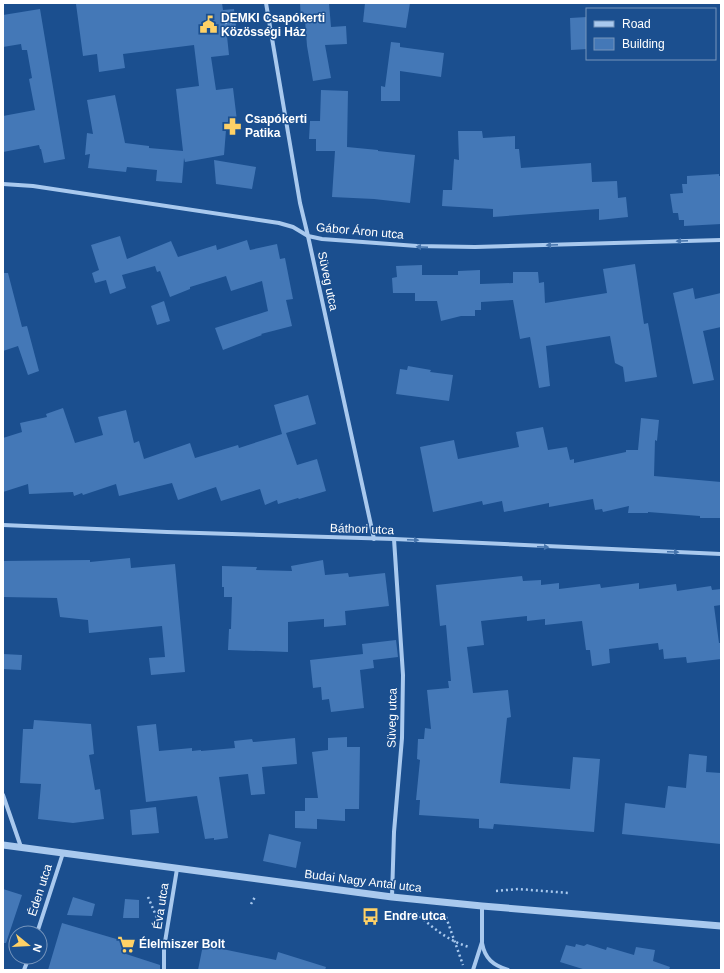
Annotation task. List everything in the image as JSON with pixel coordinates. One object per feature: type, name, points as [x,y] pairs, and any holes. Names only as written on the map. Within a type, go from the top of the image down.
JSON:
[{"type":"street","name":"Süveg utca","points":[[266,3],[300,203],[374,539]]},
{"type":"street","name":"Gábor Áron utca","points":[[3,184],[33,186],[279,223],[294,227],[308,236],[325,239],[430,247],[483,247],[721,240]]},
{"type":"street","name":"Báthori utca","points":[[3,525],[394,539],[721,554]]},
{"type":"street","name":"Süveg utca","points":[[392,897],[394,832],[402,738],[403,675],[394,539]]},
{"type":"street","points":[[3,794],[21,847]]},
{"type":"street","name":"Budai Nagy Antal utca","points":[[3,845],[392,897],[721,926]]},
{"type":"street","name":"Éden utca","points":[[40,925],[63,853]]},
{"type":"street","name":"Éva utca","points":[[164,970],[164,948],[177,869]]},
{"type":"street","points":[[482,906],[482,942],[484,952],[489,960],[508,970]]},
{"type":"street","points":[[473,970],[482,942]]},
{"type":"path","points":[[225,23],[242,21]]},
{"type":"path","points":[[496,891],[518,889],[569,893]]},
{"type":"path","points":[[251,904],[255,898]]},
{"type":"path","points":[[416,913],[440,933],[454,941],[479,950]]},
{"type":"path","points":[[446,917],[464,970]]},
{"type":"building","points":[[222,3],[223,10],[234,9],[237,35],[227,36],[229,55],[211,57],[216,90],[233,88],[238,129],[226,130],[224,155],[185,162],[184,158],[182,183],[156,181],[157,170],[127,167],[126,172],[88,168],[90,154],[85,155],[87,133],[93,134],[87,100],[115,95],[125,143],[149,146],[149,148],[183,151],[176,89],[199,86],[194,45],[123,54],[125,68],[99,72],[97,54],[83,56],[76,4]]},
{"type":"building","points":[[300,3],[329,3],[331,27],[346,26],[347,44],[325,45],[331,78],[313,81],[307,46],[305,20],[301,20]]},
{"type":"building","points":[[365,3],[410,3],[406,28],[363,22]]},
{"type":"building","points":[[40,9],[65,159],[44,163],[39,145],[3,152],[3,116],[35,110],[29,79],[32,78],[27,50],[22,50],[21,44],[3,47],[3,15]]},
{"type":"building","points":[[586,17],[586,49],[571,50],[570,18]]},
{"type":"building","points":[[391,42],[400,43],[400,47],[444,53],[441,77],[400,71],[400,101],[381,101],[381,86],[385,87]]},
{"type":"building","points":[[321,90],[348,91],[347,147],[415,155],[410,203],[374,199],[332,197],[335,151],[316,151],[316,139],[309,139],[310,121],[320,121]]},
{"type":"building","points":[[458,131],[482,131],[483,138],[515,136],[515,149],[519,149],[521,168],[591,163],[592,182],[617,181],[618,198],[626,197],[628,217],[599,220],[599,209],[493,217],[493,209],[442,206],[443,190],[452,190],[454,159],[459,160]]},
{"type":"building","points":[[214,160],[256,167],[252,189],[216,184]]},
{"type":"building","points":[[719,174],[719,176],[721,176],[721,224],[684,226],[684,220],[679,220],[678,213],[673,213],[670,194],[683,193],[682,184],[687,184],[687,176]]},
{"type":"building","points":[[120,236],[127,259],[171,241],[178,257],[216,245],[217,250],[247,240],[250,250],[277,244],[280,259],[285,258],[293,299],[286,300],[292,326],[261,334],[262,335],[223,350],[215,328],[268,311],[262,281],[231,291],[226,276],[190,287],[190,289],[170,297],[160,271],[157,272],[155,266],[122,275],[126,288],[110,294],[106,280],[95,283],[92,273],[99,270],[91,245]]},
{"type":"building","points":[[635,264],[644,324],[648,323],[657,377],[625,382],[623,367],[615,363],[610,336],[546,346],[550,386],[539,388],[530,337],[520,339],[513,300],[481,302],[481,310],[475,310],[475,316],[461,316],[441,321],[437,301],[415,301],[415,293],[393,293],[392,278],[397,277],[396,266],[422,265],[422,275],[458,275],[458,271],[480,270],[480,284],[513,283],[513,272],[538,272],[539,283],[544,282],[545,303],[607,293],[603,269]]},
{"type":"building","points":[[3,273],[8,273],[22,327],[27,326],[39,371],[28,375],[18,346],[3,351]]},
{"type":"building","points":[[693,288],[695,299],[721,293],[721,327],[703,331],[714,380],[693,384],[673,293]]},
{"type":"building","points":[[164,301],[170,321],[157,325],[151,306]]},
{"type":"building","points":[[408,366],[431,370],[430,372],[453,375],[449,401],[396,394],[400,369],[407,370]]},
{"type":"building","points":[[308,395],[316,424],[286,433],[297,465],[317,459],[326,491],[278,504],[277,500],[265,505],[260,489],[221,501],[216,487],[178,500],[172,483],[119,496],[116,484],[83,495],[82,493],[74,496],[73,492],[29,494],[28,484],[3,492],[3,438],[22,432],[20,423],[47,417],[46,414],[63,408],[75,443],[103,435],[98,417],[126,410],[134,443],[139,441],[144,459],[190,443],[195,458],[238,445],[239,448],[282,434],[274,405]]},
{"type":"building","points":[[641,418],[659,420],[657,441],[655,440],[654,476],[721,482],[721,518],[700,518],[700,516],[648,512],[628,513],[629,506],[603,512],[602,509],[595,510],[593,499],[549,507],[549,503],[504,512],[502,501],[483,505],[482,501],[433,512],[420,447],[454,440],[458,459],[519,447],[516,432],[543,427],[548,450],[567,447],[570,460],[574,459],[574,463],[626,452],[626,450],[638,450]]},
{"type":"building","points":[[130,558],[131,568],[175,564],[185,672],[151,675],[149,658],[165,657],[162,626],[89,633],[88,620],[60,617],[57,598],[3,597],[3,561],[90,560],[90,562]]},
{"type":"building","points":[[323,560],[325,575],[348,573],[349,577],[385,573],[389,606],[345,611],[346,625],[324,627],[324,619],[288,622],[288,652],[228,650],[229,629],[231,629],[232,597],[224,597],[224,587],[222,587],[222,566],[257,567],[256,570],[292,571],[291,566]]},
{"type":"building","points":[[522,576],[523,581],[541,580],[541,585],[559,583],[559,589],[600,584],[601,588],[639,583],[639,589],[676,584],[677,591],[711,586],[712,590],[721,589],[721,605],[714,606],[719,643],[721,643],[721,659],[687,663],[686,657],[664,659],[663,649],[659,650],[658,643],[609,649],[610,663],[592,666],[590,650],[586,650],[582,621],[545,625],[545,619],[527,621],[527,616],[481,621],[484,645],[467,647],[473,693],[508,690],[511,717],[507,718],[500,783],[570,789],[573,757],[600,759],[594,832],[494,824],[493,829],[479,828],[479,819],[419,815],[420,800],[416,800],[420,760],[417,759],[418,739],[424,739],[425,728],[431,729],[427,690],[449,688],[448,681],[451,681],[446,625],[440,626],[436,585]]},
{"type":"building","points":[[396,640],[398,657],[373,660],[374,668],[360,670],[364,708],[331,712],[329,699],[322,700],[321,687],[313,688],[310,660],[363,654],[362,644]]},
{"type":"building","points":[[3,654],[22,655],[21,670],[3,669]]},
{"type":"building","points":[[34,720],[91,724],[94,754],[89,755],[95,790],[100,789],[104,819],[73,823],[38,819],[41,784],[20,783],[23,729],[33,729]]},
{"type":"building","points":[[156,724],[159,751],[192,748],[192,751],[201,751],[235,748],[234,741],[252,739],[253,742],[295,738],[297,764],[262,767],[265,794],[251,795],[248,774],[219,777],[228,838],[214,840],[214,838],[205,839],[197,796],[146,802],[137,726]]},
{"type":"building","points":[[347,737],[347,747],[360,747],[359,809],[345,809],[345,821],[317,819],[317,829],[295,828],[295,811],[305,811],[305,798],[318,798],[312,752],[328,750],[328,738]]},
{"type":"building","points":[[689,754],[707,756],[706,772],[721,773],[721,844],[622,834],[625,803],[665,808],[668,786],[686,788]]},
{"type":"building","points":[[156,807],[159,833],[132,835],[130,810]]},
{"type":"building","points":[[269,834],[301,842],[296,868],[263,861]]},
{"type":"building","points":[[3,889],[22,895],[12,925],[8,925],[8,937],[6,943],[3,943]]},
{"type":"building","points":[[73,897],[95,904],[92,916],[67,915]]},
{"type":"building","points":[[125,899],[139,900],[139,918],[123,918]]},
{"type":"building","points":[[62,923],[130,943],[126,954],[160,965],[160,970],[48,970]]},
{"type":"building","points":[[576,944],[584,946],[587,944],[606,950],[607,947],[634,955],[636,947],[655,950],[653,961],[670,967],[669,970],[586,970],[560,962],[566,945],[575,947]]},
{"type":"building","points":[[203,945],[276,960],[278,952],[326,967],[325,970],[198,970]]},
{"type":"place","name":"DEMKI Csapókerti Közösségi Ház","points":[[208,25]]},
{"type":"place","name":"Csapókerti Patika","points":[[232,126]]},
{"type":"place","name":"Endre utca","points":[[371,916]]},
{"type":"place","name":"Élelmiszer Bolt","points":[[126,944]]}]
